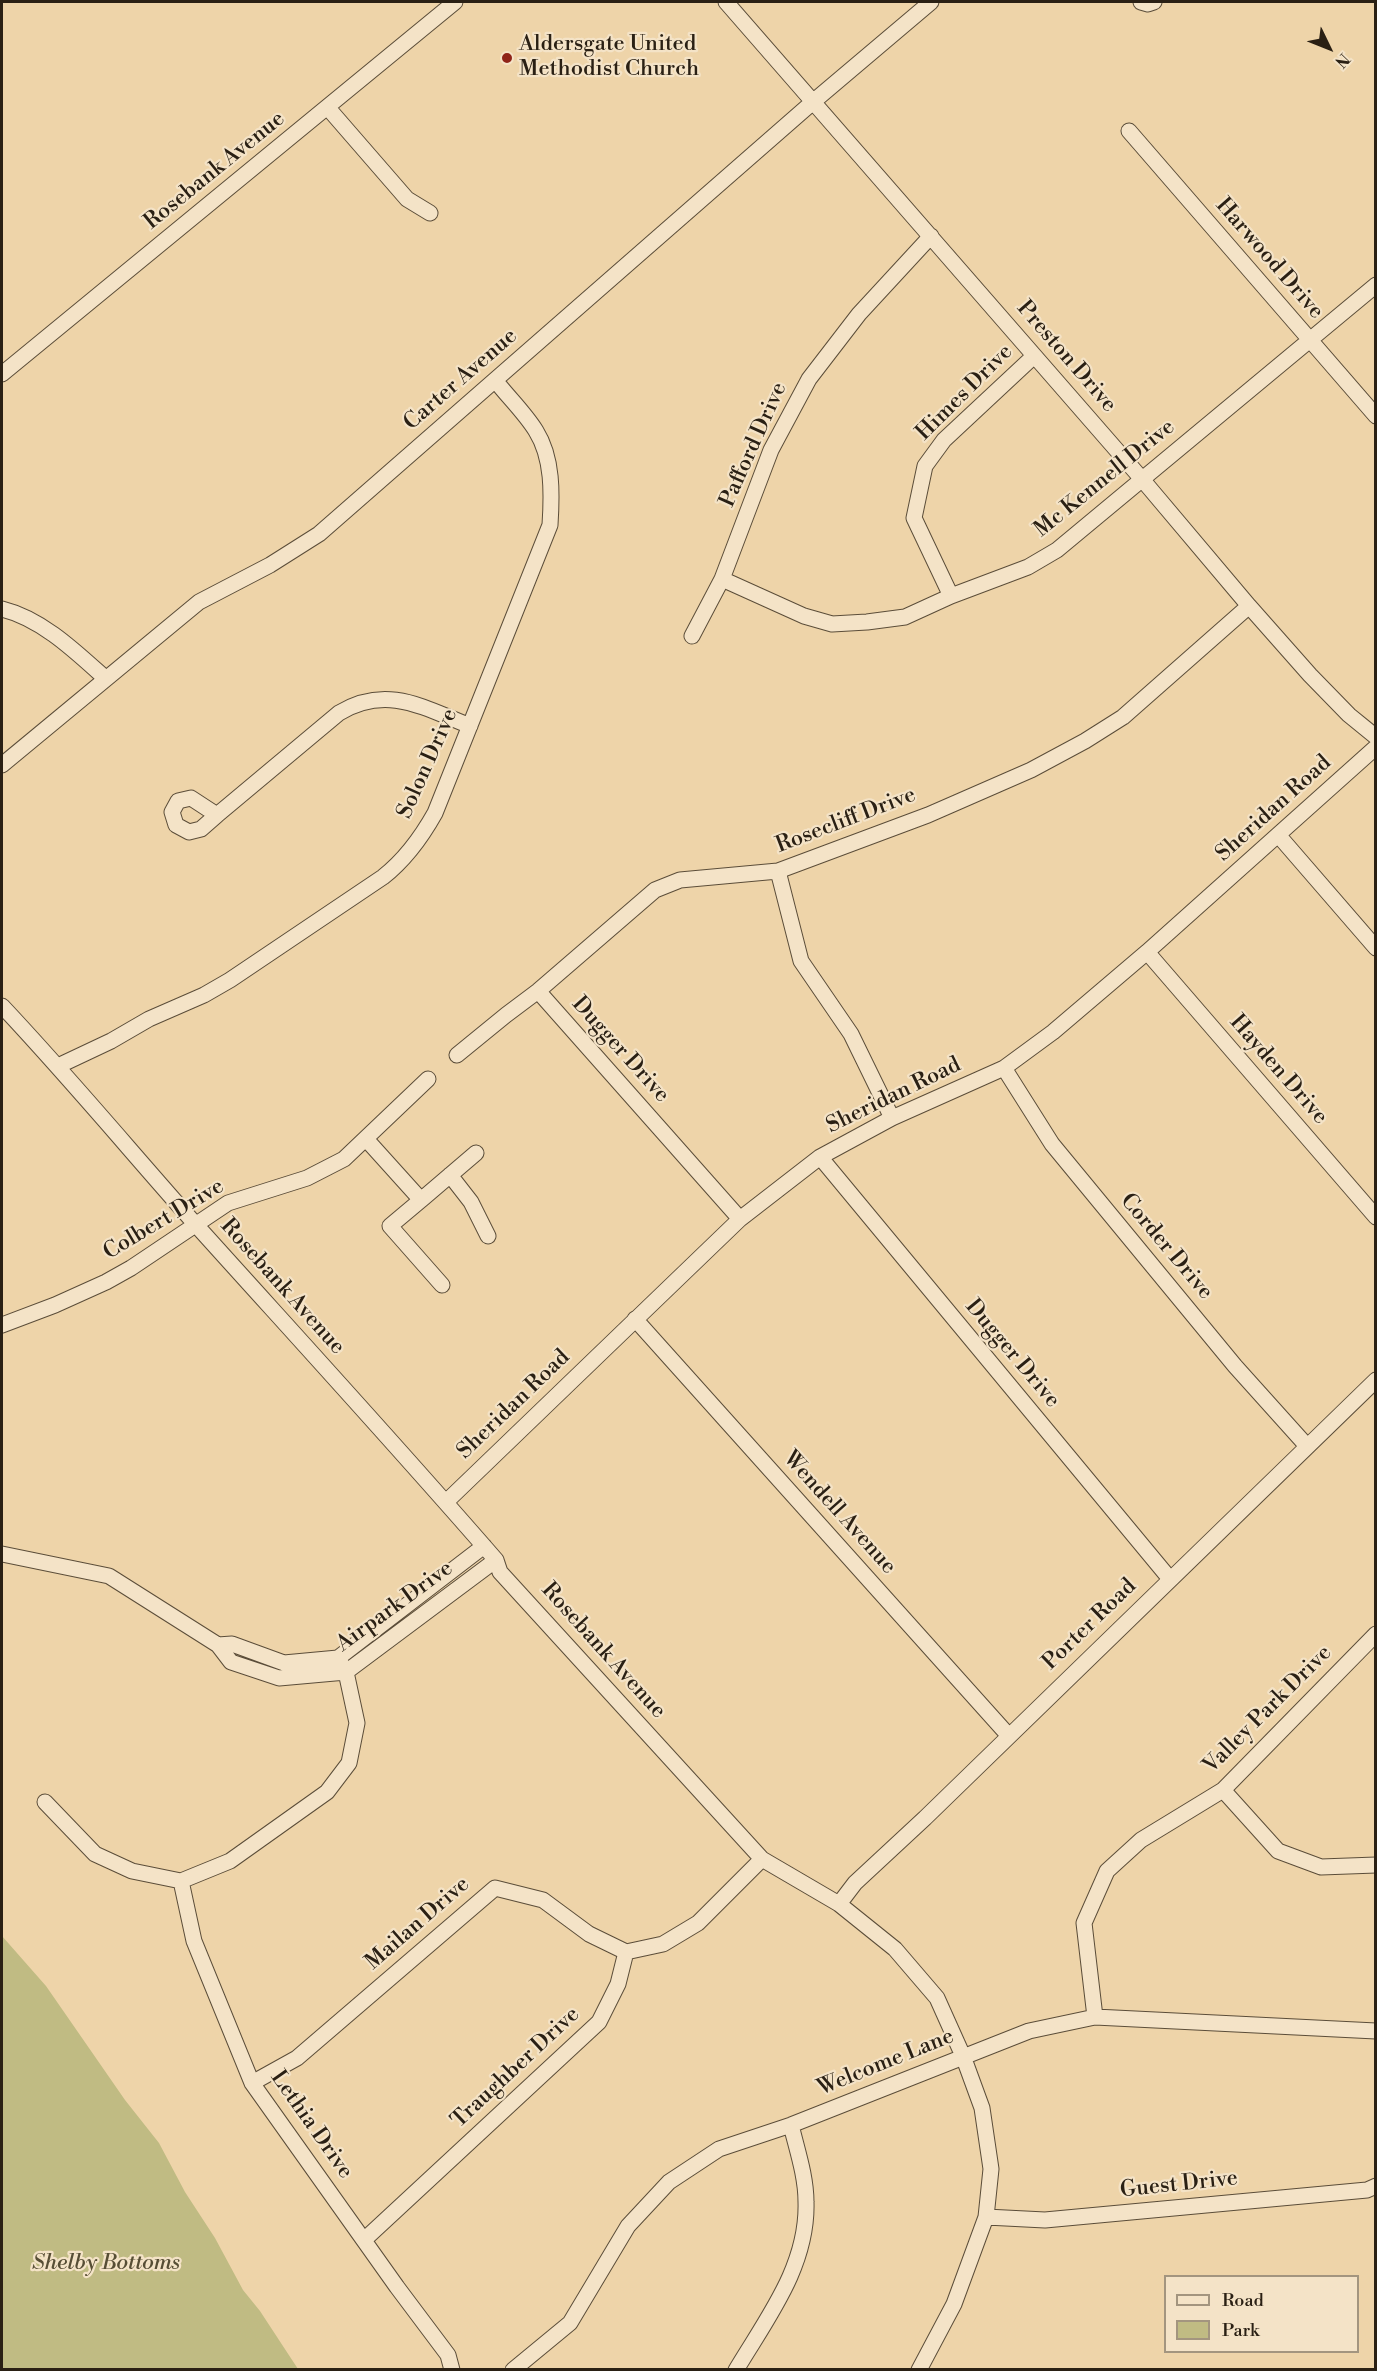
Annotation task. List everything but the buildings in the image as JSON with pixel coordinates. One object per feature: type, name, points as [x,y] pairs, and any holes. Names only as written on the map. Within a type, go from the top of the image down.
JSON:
[{"type":"street","name":"Rosebank Avenue","points":[[2,374],[455,2]]},
{"type":"street","name":"Preston Drive","points":[[726,2],[814,100],[1310,675],[1349,716],[1376,737]]},
{"type":"street","name":"Carter Avenue","points":[[2,765],[199,602],[270,565],[319,534],[814,100],[931,2]]},
{"type":"street","points":[[1141,2],[1148,4],[1154,2]]},
{"type":"street","points":[[328,108],[407,199],[430,213]]},
{"type":"street","name":"Harwood Drive","points":[[1129,131],[1376,416]]},
{"type":"street","name":"Pafford Drive","points":[[692,636],[722,579],[771,450],[809,379],[859,314],[931,236]]},
{"type":"street","name":"Mc Kennell Drive","points":[[722,579],[804,616],[832,624],[905,617],[951,596],[1029,567],[1058,550],[1141,478],[1376,285]]},
{"type":"street","name":"Himes Drive","points":[[951,596],[914,518],[925,466],[944,440],[1034,356]]},
{"type":"street","name":"Solon Drive","points":[[58,1066],[230,980],[364,891],[398,865],[420,839],[435,813],[550,525],[552,495],[548,463],[537,431],[495,380]]},
{"type":"street","name":"Rosecliff Drive","points":[[457,1055],[538,991],[655,890],[680,880],[778,871],[928,815],[1031,770],[1085,741],[1123,717],[1249,606]]},
{"type":"street","points":[[2,609],[15,613],[49,632],[71,647],[105,678]]},
{"type":"street","points":[[217,815],[339,713],[355,704],[390,698],[408,702],[471,726]]},
{"type":"street","name":"Sheridan Road","points":[[446,1502],[740,1219],[820,1157],[892,1118],[1004,1068],[1053,1032],[1279,836],[1376,747]]},
{"type":"street","points":[[1279,836],[1376,948]]},
{"type":"street","points":[[778,871],[801,961],[851,1034],[892,1118]]},
{"type":"street","name":"Hayden Drive","points":[[1147,952],[1376,1217]]},
{"type":"street","name":"Dugger Drive","points":[[538,991],[740,1219]]},
{"type":"street","name":"Rosebank Avenue","points":[[2,1006],[446,1502],[496,1560],[501,1572],[762,1859],[838,1904],[895,1949],[937,1998],[963,2056],[982,2108],[991,2169],[986,2217],[954,2304],[918,2370]]},
{"type":"street","name":"Corder Drive","points":[[1004,1068],[1052,1144],[1236,1366],[1306,1445]]},
{"type":"street","name":"Colbert Drive","points":[[2,1324],[55,1305],[106,1282],[131,1268],[228,1203],[307,1178],[344,1159],[428,1079]]},
{"type":"street","points":[[366,1139],[421,1200]]},
{"type":"street","points":[[442,1285],[390,1226],[476,1153]]},
{"type":"street","name":"Dugger Drive","points":[[820,1157],[1170,1580]]},
{"type":"street","points":[[450,1175],[471,1202],[488,1236]]},
{"type":"street","name":"Wendell Avenue","points":[[635,1319],[1009,1736]]},
{"type":"street","name":"Porter Road","points":[[838,1904],[872,1867],[1170,1580],[1306,1445],[1376,1380]]},
{"type":"street","name":"Airpark Drive","points":[[342,1665],[484,1546]]},
{"type":"street","name":"Airpark Drive","points":[[2,1554],[109,1576],[218,1645],[232,1644],[284,1663],[342,1665],[496,1560]]},
{"type":"street","name":"Valley Park Drive","points":[[1095,2017],[1084,1923],[1107,1871],[1141,1839],[1223,1790],[1376,1634]]},
{"type":"street","points":[[45,1802],[96,1854],[132,1871],[181,1881],[231,1861],[327,1792],[349,1763],[357,1723],[342,1665]]},
{"type":"street","points":[[1223,1790],[1278,1851],[1321,1867],[1376,1866]]},
{"type":"street","points":[[626,1952],[663,1944],[698,1923],[762,1859]]},
{"type":"street","name":"Lethia Drive","points":[[181,1881],[194,1941],[252,2083],[448,2355],[452,2370]]},
{"type":"street","name":"Mailan Drive","points":[[252,2083],[297,2058],[495,1888],[543,1900],[589,1934],[626,1952]]},
{"type":"street","name":"Traughber Drive","points":[[364,2240],[599,2022],[618,1984],[626,1952]]},
{"type":"street","name":"Welcome Lane","points":[[513,2370],[570,2323],[628,2226],[669,2182],[719,2149],[792,2125],[1029,2031],[1095,2017],[1376,2031]]},
{"type":"street","points":[[736,2370],[785,2288],[804,2238],[805,2184],[792,2125]]},
{"type":"street","name":"Guest Drive","points":[[986,2217],[1045,2220],[1367,2190],[1376,2186]]},
{"type":"green space","name":"Shelby Bottoms","points":[[2,1936],[46,1986],[125,2100],[159,2143],[243,2290],[260,2311],[298,2369],[2,2369]]},
{"type":"place","name":"Aldersgate United Methodist Church","points":[[507,58]]}]
